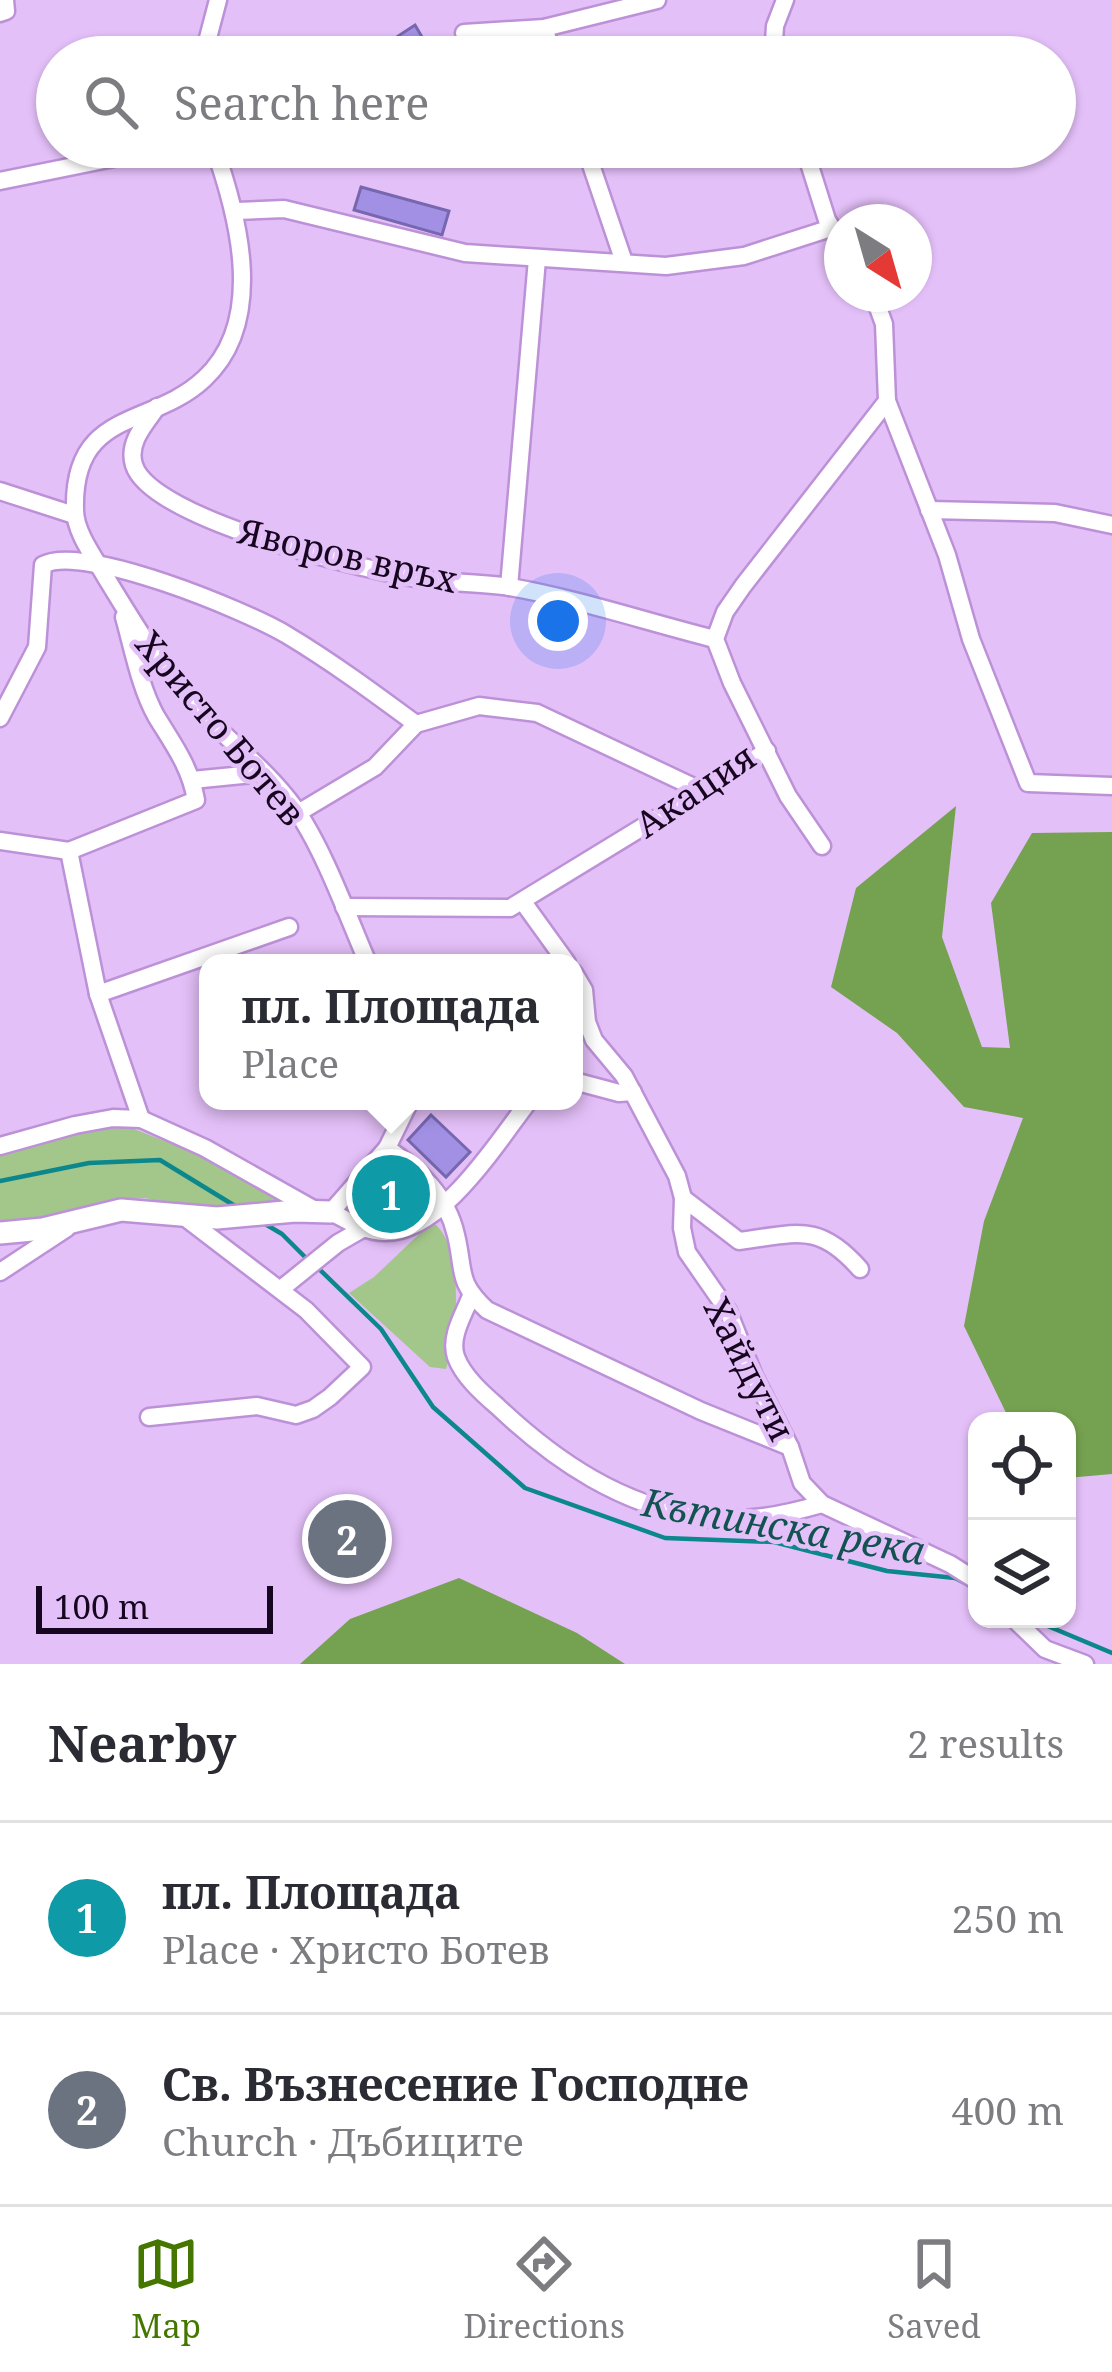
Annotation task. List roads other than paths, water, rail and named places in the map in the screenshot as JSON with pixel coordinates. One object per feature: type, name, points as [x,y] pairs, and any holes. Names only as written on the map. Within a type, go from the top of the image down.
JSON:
[{"type":"street","points":[[0,13],[6,10],[5,0]]},
{"type":"street","points":[[209,36],[218,0]]},
{"type":"street","points":[[464,33],[544,28],[657,0]]},
{"type":"street","points":[[774,36],[785,0]]},
{"type":"street","points":[[544,28],[547,36]]},
{"type":"street","points":[[0,181],[64,168]]},
{"type":"street","points":[[0,490],[74,515],[81,468],[106,429],[206,378],[224,356],[241,287],[243,252],[237,211],[222,168]]},
{"type":"street","points":[[592,168],[624,262]]},
{"type":"street","points":[[812,168],[825,204]]},
{"type":"street","points":[[237,211],[284,209],[465,253],[666,266],[707,264],[824,239]]},
{"type":"street","points":[[509,587],[537,259]]},
{"type":"street","points":[[880,312],[887,401],[1028,784],[1112,786]]},
{"type":"street","points":[[715,639],[725,612],[743,586],[887,401]]},
{"type":"street","name":"Яворов връх","points":[[157,407],[133,447],[134,465],[158,496],[182,510],[387,572],[509,587],[715,639]]},
{"type":"street","points":[[928,511],[1055,513],[1112,525]]},
{"type":"street","name":"Христо Ботев","points":[[74,515],[120,600],[184,693],[298,813],[364,954]]},
{"type":"street","points":[[0,718],[37,647],[43,565],[53,559],[96,561],[282,632],[416,724]]},
{"type":"street","points":[[0,841],[69,851],[196,800],[175,742],[155,714],[120,600]]},
{"type":"street","name":"Акация","points":[[344,908],[510,908],[767,751],[715,639]]},
{"type":"street","points":[[298,813],[375,767],[416,724],[478,706],[537,713],[700,790]]},
{"type":"street","points":[[767,751],[788,796],[822,846]]},
{"type":"street","points":[[192,779],[263,773]]},
{"type":"street","points":[[69,851],[98,994],[141,1119]]},
{"type":"street","points":[[523,902],[561,954]]},
{"type":"street","points":[[212,954],[289,927]]},
{"type":"street","points":[[98,994],[199,959]]},
{"type":"street","name":"Хайдути","points":[[583,988],[593,1040],[633,1092],[665,1151],[683,1198],[687,1252],[728,1311],[802,1483],[822,1504]]},
{"type":"street","points":[[583,1083],[633,1092]]},
{"type":"street","points":[[0,1233],[121,1210],[217,1218],[314,1211],[387,1148],[406,1110]]},
{"type":"street","points":[[0,1146],[75,1125],[141,1119],[243,1168],[314,1211],[391,1232],[446,1212],[522,1110]]},
{"type":"street","points":[[387,1148],[421,1172],[439,1194],[460,1274],[471,1296],[506,1322],[790,1447]]},
{"type":"street","points":[[683,1198],[739,1241],[775,1234],[826,1238],[860,1269]]},
{"type":"street","points":[[149,1417],[257,1406],[296,1414],[330,1397],[362,1366],[288,1285],[181,1214]]},
{"type":"street","points":[[0,1272],[77,1221]]},
{"type":"street","points":[[288,1285],[364,1228]]},
{"type":"street","points":[[471,1296],[454,1340],[455,1356],[482,1393],[575,1472],[647,1503],[702,1518],[742,1520],[822,1504],[968,1575]]},
{"type":"street","points":[[1024,1628],[1046,1649],[1085,1664]]},
{"type":"waterway","name":"Кътинска река","points":[[0,1181],[89,1163],[160,1160],[240,1209]]},
{"type":"waterway","name":"Кътинска река","points":[[260,1221],[282,1234],[307,1259]]},
{"type":"waterway","name":"Кътинска река","points":[[316,1266],[381,1329],[433,1407],[525,1488],[665,1538],[774,1542],[887,1571],[955,1578],[968,1584]]},
{"type":"waterway","name":"Кътинска река","points":[[1052,1628],[1112,1653]]},
{"type":"place","name":"пл. Площада","points":[[391,1194]]},
{"type":"place","name":"Св. Възнесение Господне","points":[[347,1539]]}]
